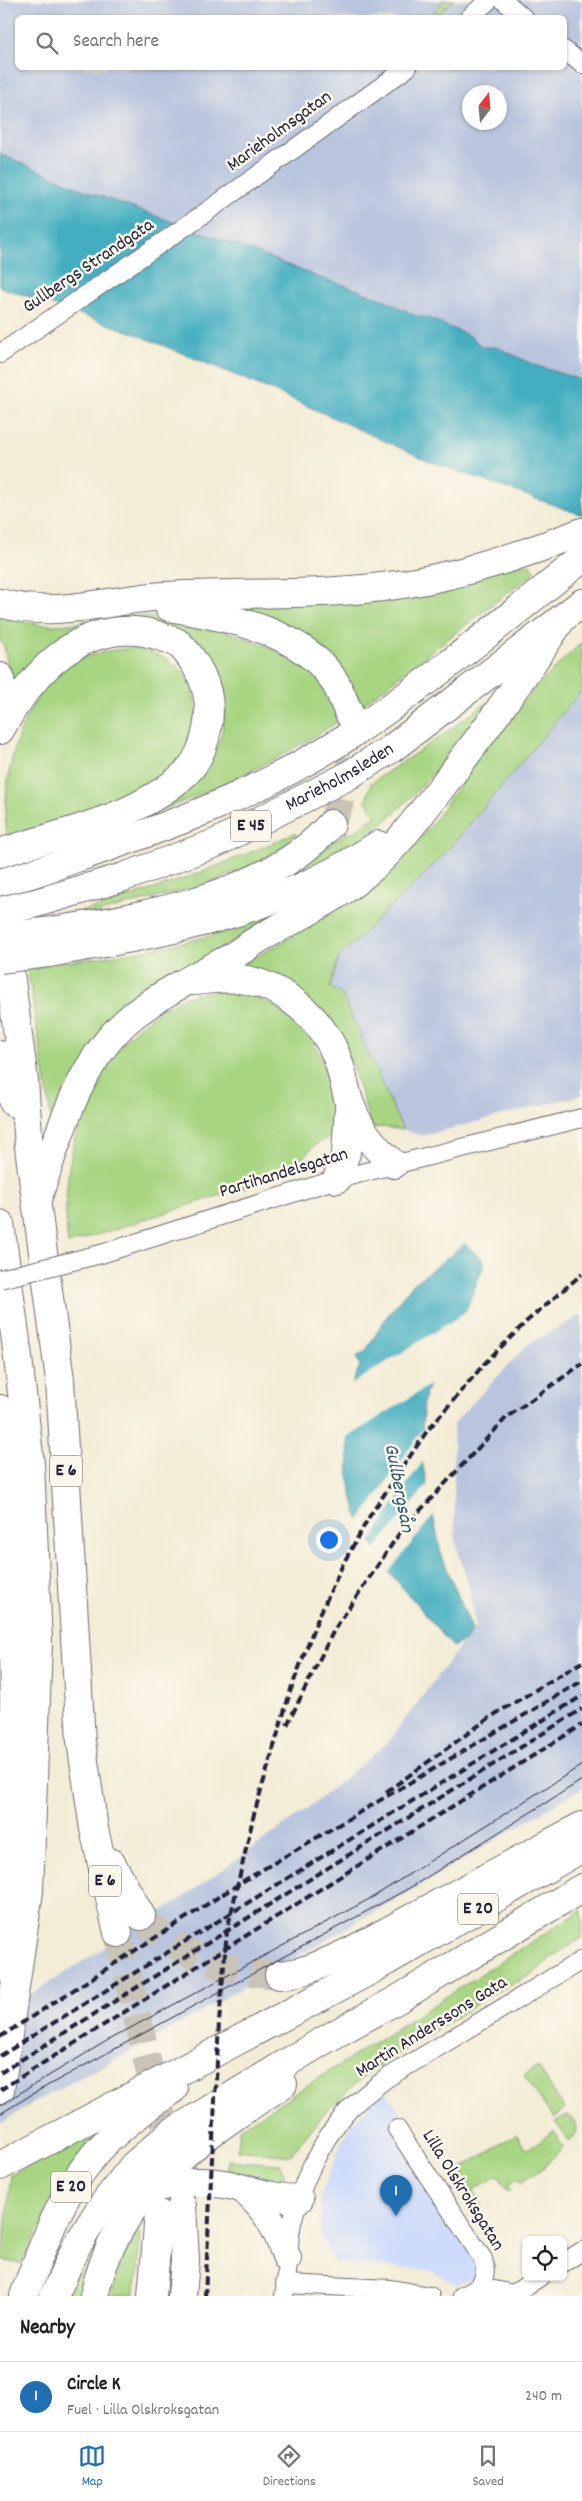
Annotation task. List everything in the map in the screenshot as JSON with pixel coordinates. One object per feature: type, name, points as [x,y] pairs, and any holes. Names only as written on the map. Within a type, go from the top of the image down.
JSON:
[{"type":"highway","points":[[0,603],[45,610],[115,600],[165,596],[380,588],[469,571],[582,532]]},
{"type":"highway","name":"Marieholmsleden","points":[[15,861],[65,862],[106,850],[216,807],[274,779],[344,739],[418,686],[582,559]]},
{"type":"highway","points":[[115,600],[210,615],[247,624],[279,637],[302,649],[321,665],[335,683],[350,715]]},
{"type":"highway","points":[[36,1203],[68,1113],[92,1064],[109,1040],[133,1015],[185,981],[348,888],[375,866],[415,820],[512,694],[572,612]]},
{"type":"highway","name":"Marieholmsleden","points":[[0,911],[36,903],[124,877],[216,843],[336,782],[391,749],[572,612]]},
{"type":"highway","points":[[0,728],[33,682],[62,653],[91,637],[121,630],[153,634],[178,643],[194,660],[207,686],[209,719],[206,736],[199,756],[187,772],[169,787],[127,811],[15,861],[0,883]]},
{"type":"highway","points":[[0,677],[2,697],[0,728]]},
{"type":"highway","points":[[0,937],[46,942],[160,933],[206,923],[294,892],[334,872],[415,820]]},
{"type":"highway","points":[[0,959],[46,942],[206,897],[284,863],[309,846],[331,824]]},
{"type":"highway","points":[[0,905],[13,982],[28,1147]]},
{"type":"highway","points":[[185,981],[241,979],[270,989],[300,1006],[312,1018],[336,1055],[350,1103],[365,1137],[394,1164]]},
{"type":"highway","name":"E 6","points":[[0,1055],[28,1147],[60,1380],[78,1704],[94,1829],[118,1933]]},
{"type":"highway","points":[[337,1180],[346,1153],[350,1103]]},
{"type":"highway","name":"E 6","points":[[0,1224],[18,1349],[30,1464],[38,1642],[29,1891],[0,2090]]},
{"type":"highway","points":[[0,1409],[12,1608],[14,1683],[0,2054]]},
{"type":"highway","points":[[279,1975],[297,1974],[334,1959],[582,1826]]},
{"type":"highway","points":[[94,1829],[141,1916]]},
{"type":"highway","name":"E 20","points":[[24,2296],[45,2240],[70,2189],[92,2158],[119,2130],[262,2027],[372,1969],[582,1848]]},
{"type":"highway","points":[[0,1912],[6,1879]]},
{"type":"highway","name":"E 20","points":[[54,2296],[76,2248],[100,2207],[134,2165],[171,2133],[582,1888]]},
{"type":"highway","points":[[94,2296],[106,2255],[117,2231],[147,2189],[188,2149],[322,2058],[400,1998]]},
{"type":"highway","points":[[0,2166],[262,2027]]},
{"type":"highway","points":[[147,2189],[192,2181],[224,2184],[281,2199],[299,2199]]},
{"type":"highway","points":[[244,2190],[260,2204],[274,2224],[285,2286]]},
{"type":"highway","points":[[152,2296],[170,2210],[185,2260],[182,2296]]},
{"type":"street","points":[[472,15],[489,0]]},
{"type":"street","points":[[503,0],[520,15]]},
{"type":"street","points":[[567,52],[582,64]]},
{"type":"street","name":"Marieholmsgatan","points":[[202,215],[404,70]]},
{"type":"street","name":"Gullbergs Strandgata","points":[[0,354],[202,215]]},
{"type":"street","name":"Partihandelsgatan","points":[[0,1279],[101,1254],[394,1164],[582,1118]]},
{"type":"street","name":"Martin Anderssons Gata","points":[[285,2286],[299,2199],[312,2167],[328,2138],[345,2114],[387,2078],[582,1960]]},
{"type":"street","name":"Lilla Olskroksgatan","points":[[397,2128],[483,2259],[486,2274],[480,2286]]},
{"type":"street","points":[[567,2260],[582,2251]]},
{"type":"street","points":[[462,2296],[480,2286],[513,2294],[534,2281]]},
{"type":"street","points":[[285,2286],[391,2289],[430,2296]]},
{"type":"shaded area","points":[[0,0],[582,0],[582,379],[534,365],[497,347],[482,347],[470,336],[426,317],[419,317],[385,300],[344,285],[323,280],[89,192],[0,154]]},
{"type":"shaded area","points":[[582,690],[582,1095],[422,1136],[403,1130],[342,995],[330,987],[339,957],[443,856]]},
{"type":"shaded area","points":[[582,1315],[582,1788],[409,1892],[134,2050],[38,2100],[0,2124],[0,2014],[184,1897],[310,1807],[388,1742],[475,1626],[469,1586],[455,1541],[453,1424],[528,1344]]},
{"type":"shaded area","points":[[384,2087],[497,2269],[456,2285],[429,2270],[335,2263],[321,2238],[321,2194],[347,2130]]},
{"type":"green space","points":[[443,0],[454,0],[437,15],[429,15],[434,12]]},
{"type":"green space","points":[[530,564],[536,571],[363,704],[322,647],[291,630],[221,606]]},
{"type":"green space","points":[[0,616],[52,625],[120,616],[143,616],[196,624],[224,631],[276,651],[298,663],[316,677],[326,691],[339,721],[249,772],[202,794],[153,813],[148,808],[203,766],[215,750],[220,739],[223,726],[224,700],[217,675],[210,664],[193,649],[154,625],[31,670],[12,685],[4,646],[0,640]]},
{"type":"green space","points":[[582,642],[582,690],[443,856],[339,957],[330,987],[342,995],[403,1130],[383,1127],[372,1128],[351,1062],[286,985],[243,964],[330,915],[383,873],[430,827],[489,742],[535,688]]},
{"type":"green space","points":[[134,648],[155,654],[173,663],[180,669],[191,686],[196,706],[197,724],[194,741],[187,758],[167,778],[124,799],[100,809],[7,836],[7,790],[10,766],[26,719],[37,698],[52,680],[76,661],[100,653]]},
{"type":"green space","points":[[497,695],[418,790],[373,831],[348,849],[320,865],[228,902],[293,871],[347,833],[352,833],[376,816],[366,801],[371,783],[434,741]]},
{"type":"green space","points":[[295,833],[297,838],[263,860],[212,883],[85,916],[83,911],[137,895],[190,876]]},
{"type":"green space","points":[[291,907],[151,989],[52,1122],[27,966],[111,956],[173,945],[243,925]]},
{"type":"green space","points":[[216,991],[251,995],[270,1004],[294,1020],[311,1035],[322,1059],[333,1100],[337,1135],[315,1145],[290,1173],[68,1244],[66,1209],[69,1172],[76,1136],[88,1101],[104,1068],[126,1039],[153,1015],[186,997]]},
{"type":"green space","points":[[582,1910],[582,1938],[552,1957],[533,1974],[495,1992],[365,2075],[326,2111],[290,2156],[237,2150],[239,2129]]},
{"type":"green space","points":[[538,2067],[565,2109],[553,2118],[524,2075]]},
{"type":"green space","points":[[567,2115],[571,2117],[576,2127],[574,2135],[569,2141],[555,2122]]},
{"type":"green space","points":[[107,2120],[71,2171],[21,2264],[2,2260],[11,2175]]},
{"type":"green space","points":[[554,2131],[563,2147],[544,2167],[521,2183],[518,2179],[508,2185],[511,2190],[508,2191],[498,2176],[473,2190],[482,2207],[477,2210],[453,2174],[516,2134],[525,2148],[528,2149]]},
{"type":"green space","points":[[227,2160],[279,2164],[284,2173],[285,2185],[280,2187],[227,2170]]},
{"type":"green space","points":[[107,2219],[83,2296],[63,2296]]},
{"type":"green space","points":[[140,2230],[138,2275],[133,2296],[111,2296],[121,2260]]},
{"type":"water","points":[[0,154],[89,192],[242,247],[323,279],[385,300],[418,317],[426,317],[470,336],[482,347],[497,347],[534,365],[582,380],[582,515],[429,461],[276,392],[128,331],[0,287]]},
{"type":"water","name":"Gullbergsån","points":[[465,1244],[485,1262],[467,1308],[446,1334],[423,1403],[422,1461],[441,1554],[472,1629],[466,1640],[453,1647],[385,1567],[356,1512],[349,1480],[349,1393],[360,1365],[356,1357],[365,1352],[387,1316],[412,1285]]},
{"type":"pier","points":[[469,1310],[448,1335],[431,1384],[345,1439],[346,1392],[349,1386]]},
{"type":"pier","points":[[425,1426],[424,1460],[370,1543],[359,1522]]},
{"type":"pier","points":[[429,1483],[435,1513],[388,1573],[374,1550]]},
{"type":"tunnel","points":[[331,824],[347,784],[350,771],[353,744],[350,715]]},
{"type":"tunnel","points":[[141,1916],[172,1942],[204,1960],[239,1970],[279,1975]]},
{"type":"tunnel","points":[[118,1933],[152,2082],[174,2157]]},
{"type":"tram line","points":[[0,2105],[110,2039],[373,1897],[582,1765]]},
{"type":"tram line","points":[[0,2114],[36,2092],[413,1886],[582,1780]]},
{"type":"railway","points":[[205,2296],[219,2022],[227,1931],[254,1814],[291,1689],[316,1623],[343,1564],[369,1517],[427,1431],[485,1363],[527,1321],[582,1274]]},
{"type":"railway","points":[[287,1725],[334,1630],[401,1531],[507,1417],[582,1364]]},
{"type":"railway","points":[[386,1792],[492,1716],[582,1662]]},
{"type":"railway","points":[[0,2037],[245,1880],[582,1681]]},
{"type":"railway","points":[[0,2056],[582,1696]]},
{"type":"railway","points":[[0,2073],[582,1709]]},
{"type":"railway","points":[[0,2090],[582,1725]]},
{"type":"place","name":"Circle K","points":[[396,2216]]}]
